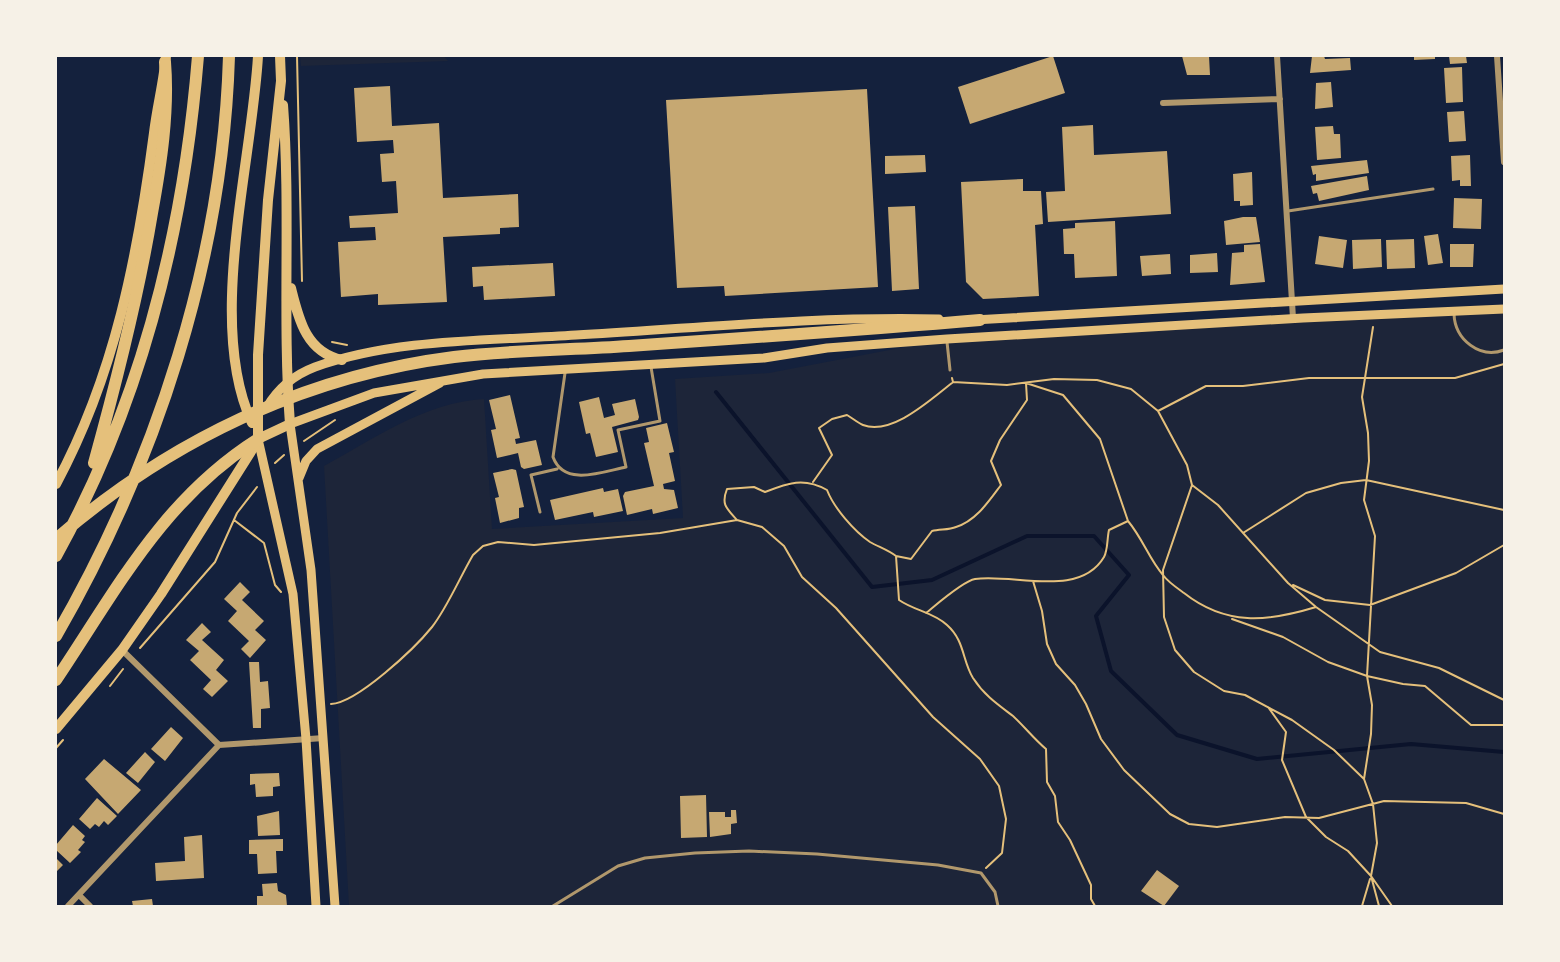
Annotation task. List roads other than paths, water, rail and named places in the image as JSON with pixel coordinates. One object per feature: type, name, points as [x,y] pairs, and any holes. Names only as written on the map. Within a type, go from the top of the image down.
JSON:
[{"type":"highway","points":[[56,556],[83,502],[126,401],[163,279],[186,162],[198,56]]},
{"type":"highway","points":[[56,636],[116,520],[146,448],[183,338],[207,242],[226,110],[229,56]]},
{"type":"highway","points":[[258,56],[235,262],[232,314],[241,390],[246,411],[258,437]]},
{"type":"highway","points":[[56,680],[160,525],[209,474],[258,437],[290,424],[287,382],[288,172],[280,56]]},
{"type":"highway","points":[[83,502],[114,393],[140,286],[158,182],[167,89],[165,59]]},
{"type":"highway","points":[[56,484],[93,406],[123,308],[137,242],[165,59]]},
{"type":"highway","points":[[56,729],[122,650],[161,594],[258,437],[260,331],[268,200],[281,81]]},
{"type":"highway","points":[[287,273],[299,318],[309,338],[319,351],[342,360]]},
{"type":"highway","points":[[56,539],[107,497],[170,455],[237,420],[307,391],[380,370],[438,360],[980,320]]},
{"type":"main road","points":[[316,906],[306,740],[294,608],[258,437],[269,404],[287,382],[314,368],[342,360],[436,345],[661,330],[904,318],[980,320],[1504,289]]},
{"type":"main road","points":[[335,906],[311,570],[290,424],[374,393],[447,379],[566,369],[764,358],[826,348],[947,339],[1293,318],[1504,309]]},
{"type":"main road","points":[[298,483],[303,465],[317,449],[447,379]]},
{"type":"street","points":[[1277,56],[1293,318]]},
{"type":"street","points":[[1497,56],[1504,162]]},
{"type":"street","points":[[1163,103],[1280,99]]},
{"type":"street","points":[[122,650],[219,745]]},
{"type":"street","points":[[68,906],[219,745],[324,738]]},
{"type":"street","points":[[79,895],[90,906]]},
{"type":"lane","points":[[1288,211],[1433,189]]},
{"type":"lane","points":[[1454,312],[1457,329],[1471,346],[1494,353],[1504,350]]},
{"type":"lane","points":[[947,339],[950,370]]},
{"type":"lane","points":[[566,369],[553,457],[557,469],[567,475],[588,475],[626,467],[618,430],[660,421],[650,365]]},
{"type":"lane","points":[[540,512],[531,475],[557,469]]},
{"type":"lane","points":[[553,906],[618,866],[645,858],[749,851],[817,854],[938,865],[981,873],[996,892],[998,906]]},
{"type":"waterway","points":[[716,392],[872,587],[932,580],[1027,536],[1094,536],[1129,575],[1096,616],[1111,671],[1177,735],[1257,759],[1411,744],[1504,752]]}]
